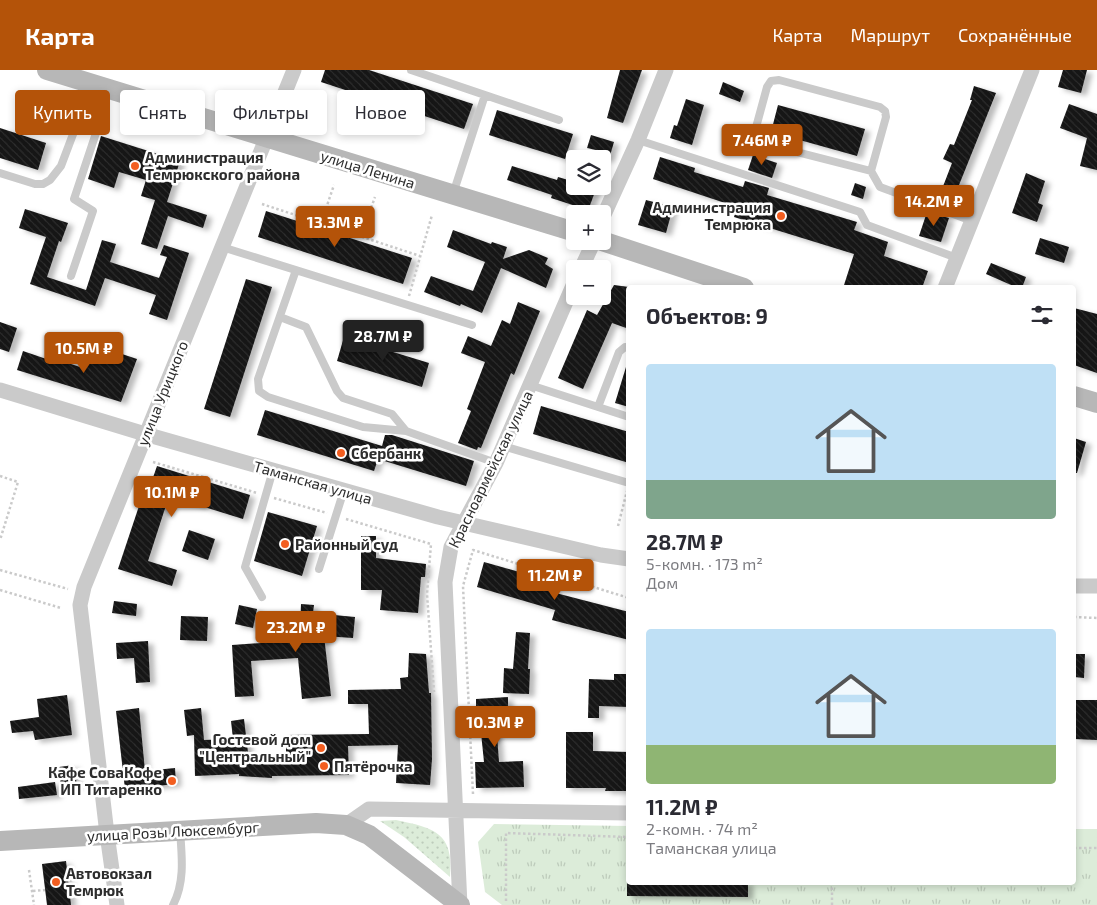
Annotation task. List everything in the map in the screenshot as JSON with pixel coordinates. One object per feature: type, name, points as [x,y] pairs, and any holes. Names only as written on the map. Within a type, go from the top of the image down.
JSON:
[{"type":"street","name":"улица Ленина","points":[[47,70],[83,75],[104,88],[566,229]]},
{"type":"street","name":"улица Урицкого","points":[[117,905],[80,605],[84,587],[145,434],[268,138],[294,70]]},
{"type":"street","points":[[608,205],[638,140],[666,70]]},
{"type":"street","points":[[946,285],[1032,70]]},
{"type":"street","points":[[611,244],[730,285]]},
{"type":"street","name":"Красноармейская улица","points":[[460,905],[445,582],[451,547],[496,463],[566,302]]},
{"type":"street","name":"Таманская улица","points":[[0,390],[145,434],[464,524],[626,559]]},
{"type":"street","points":[[1076,397],[1097,403]]},
{"type":"street","points":[[1076,586],[1097,586]]},
{"type":"street","points":[[346,824],[369,810],[626,813]]},
{"type":"street","name":"улица Розы Люксембург","points":[[0,841],[316,823],[346,824],[369,835],[390,849],[460,905]]},
{"type":"lane","points":[[411,70],[559,120]]},
{"type":"lane","points":[[871,171],[762,143],[756,139],[755,131],[767,87],[772,82],[779,80],[880,107],[885,111],[886,117],[871,171],[880,187],[972,221]]},
{"type":"lane","points":[[453,194],[485,95]]},
{"type":"lane","points":[[0,173],[35,184],[43,184],[50,180],[61,166],[73,135]]},
{"type":"lane","points":[[71,276],[93,211],[74,199],[95,135]]},
{"type":"lane","points":[[638,140],[860,212],[866,225],[957,258]]},
{"type":"lane","points":[[222,247],[472,325]]},
{"type":"lane","points":[[296,270],[258,379],[259,391],[268,397],[363,427],[406,431],[496,463]]},
{"type":"lane","points":[[280,317],[306,327],[339,395],[392,414],[406,431]]},
{"type":"lane","points":[[598,407],[620,352],[626,347]]},
{"type":"lane","points":[[530,385],[626,416]]},
{"type":"lane","points":[[503,446],[626,484]]},
{"type":"lane","points":[[262,597],[245,567],[274,470]]},
{"type":"lane","points":[[320,569],[344,490]]},
{"type":"lane","points":[[173,905],[178,894],[182,865],[180,830]]},
{"type":"path","points":[[321,223],[334,185]]},
{"type":"path","points":[[361,236],[375,197]]},
{"type":"path","points":[[262,204],[420,256]]},
{"type":"path","points":[[406,304],[432,215]]},
{"type":"path","points":[[153,462],[431,544],[427,594],[434,694]]},
{"type":"path","points":[[0,476],[18,482],[0,540]]},
{"type":"path","points":[[618,526],[626,496]]},
{"type":"path","points":[[472,794],[463,586],[472,550],[626,597]]},
{"type":"path","points":[[0,570],[68,589]]},
{"type":"path","points":[[0,590],[61,608]]},
{"type":"path","points":[[1076,618],[1097,618]]},
{"type":"path","points":[[506,901],[506,833],[626,837]]},
{"type":"path","points":[[1076,848],[1097,848]]},
{"type":"path","points":[[30,870],[34,905]]},
{"type":"path","points":[[68,874],[112,870]]},
{"type":"path","points":[[832,885],[832,905]]},
{"type":"path","points":[[32,892],[45,890]]},
{"type":"green space","points":[[396,820],[431,830],[445,841],[449,850],[450,877],[404,837],[380,821]]},
{"type":"green space","points":[[494,824],[626,826],[626,885],[1076,885],[1076,829],[1097,829],[1097,905],[502,905],[485,892],[478,842]]},
{"type":"building","points":[[325,70],[369,70],[473,104],[464,129],[425,116],[425,90],[345,90],[321,82]]},
{"type":"building","points":[[620,70],[642,70],[623,123],[607,118]]},
{"type":"building","points":[[1063,70],[1087,70],[1081,93],[1058,87]]},
{"type":"building","points":[[723,82],[744,91],[740,102],[719,94]]},
{"type":"building","points":[[974,86],[996,93],[959,185],[962,186],[952,208],[937,202],[952,163],[943,159],[950,144],[954,145],[972,100],[970,100]]},
{"type":"building","points":[[686,99],[704,105],[692,145],[670,138],[674,125],[677,126]]},
{"type":"building","points":[[1069,104],[1097,114],[1097,170],[1080,166],[1087,138],[1060,128]]},
{"type":"building","points":[[778,105],[865,129],[857,156],[771,132]]},
{"type":"building","points":[[497,110],[573,134],[568,150],[566,150],[565,159],[489,135]]},
{"type":"building","points":[[0,128],[15,133],[15,135],[21,135],[46,143],[38,170],[0,158]]},
{"type":"building","points":[[591,135],[614,142],[611,152],[611,150],[587,148]]},
{"type":"building","name":"Администрация Темрюкского района","points":[[101,136],[180,161],[167,202],[207,215],[203,228],[168,216],[157,249],[141,244],[155,200],[141,196],[146,180],[119,172],[114,188],[88,179]]},
{"type":"building","points":[[753,155],[777,163],[772,178],[748,170]]},
{"type":"building","points":[[660,157],[695,168],[694,172],[743,187],[745,181],[769,188],[767,195],[857,222],[854,230],[888,242],[884,256],[928,271],[923,285],[844,285],[854,254],[734,217],[737,207],[653,179]]},
{"type":"building","points":[[512,166],[557,180],[558,177],[566,179],[566,195],[594,195],[590,205],[573,205],[551,198],[552,195],[507,180]]},
{"type":"building","points":[[1026,173],[1045,181],[1038,203],[1043,205],[1037,222],[1012,213]]},
{"type":"building","points":[[855,183],[866,187],[863,199],[851,195]]},
{"type":"building","points":[[646,200],[673,207],[666,233],[638,225]]},
{"type":"building","points":[[25,209],[68,223],[61,242],[59,241],[47,277],[86,290],[102,240],[116,244],[110,262],[159,278],[167,257],[160,255],[164,245],[189,253],[167,320],[149,314],[156,295],[105,278],[95,306],[30,284],[46,237],[19,228]]},
{"type":"building","points":[[266,211],[412,258],[403,284],[258,237]]},
{"type":"building","points":[[927,212],[949,218],[941,242],[919,236]]},
{"type":"building","points":[[453,230],[491,244],[492,242],[507,247],[503,259],[529,250],[548,258],[545,264],[553,269],[546,288],[501,268],[482,313],[424,292],[431,276],[473,291],[485,262],[447,247]]},
{"type":"building","points":[[1040,238],[1069,247],[1064,263],[1035,254]]},
{"type":"building","points":[[991,263],[1026,277],[1023,285],[1011,285],[986,274]]},
{"type":"building","points":[[246,279],[272,287],[230,417],[204,409]]},
{"type":"building","points":[[614,285],[626,287],[626,328],[612,323],[583,389],[558,378],[587,310],[597,315],[603,305],[611,305],[611,290]]},
{"type":"building","points":[[518,302],[540,311],[514,375],[511,373],[481,448],[478,447],[477,450],[458,443],[471,411],[467,409],[485,362],[461,353],[468,336],[491,346],[502,320],[510,324]]},
{"type":"building","points":[[1076,309],[1097,314],[1097,373],[1076,366]]},
{"type":"building","points":[[0,322],[17,328],[9,352],[0,349]]},
{"type":"building","points":[[344,337],[429,363],[422,387],[337,361]]},
{"type":"building","points":[[23,351],[58,363],[59,360],[83,368],[88,353],[118,363],[122,354],[137,359],[121,402],[17,370]]},
{"type":"building","points":[[626,367],[626,406],[615,403]]},
{"type":"building","points":[[541,406],[626,431],[626,462],[533,434]]},
{"type":"building","points":[[265,410],[382,446],[385,435],[392,435],[474,461],[466,486],[378,459],[374,471],[257,435]]},
{"type":"building","points":[[1076,439],[1086,442],[1076,473]]},
{"type":"building","points":[[157,466],[250,495],[243,519],[169,496],[148,561],[177,570],[172,586],[118,569],[143,494],[147,495]]},
{"type":"building","name":"Районный суд","points":[[268,512],[317,526],[302,576],[254,561]]},
{"type":"building","points":[[189,530],[215,539],[208,560],[182,551]]},
{"type":"building","points":[[361,536],[376,536],[376,558],[426,564],[425,577],[421,577],[418,613],[380,610],[382,590],[361,590]]},
{"type":"building","points":[[484,562],[551,581],[548,591],[626,611],[626,639],[552,620],[555,610],[477,587]]},
{"type":"building","points":[[114,601],[137,604],[136,616],[112,613]]},
{"type":"building","points":[[301,604],[314,605],[313,613],[355,617],[353,638],[324,636],[331,696],[302,699],[298,658],[251,661],[254,696],[235,697],[232,645],[306,640],[278,634],[278,631],[300,630]]},
{"type":"building","points":[[239,605],[257,609],[253,628],[235,624]]},
{"type":"building","points":[[181,616],[208,617],[207,641],[180,640]]},
{"type":"building","points":[[516,632],[530,633],[529,694],[503,693],[504,668],[513,669]]},
{"type":"building","points":[[148,641],[150,682],[136,683],[134,658],[117,659],[116,643]]},
{"type":"building","points":[[409,653],[426,654],[429,693],[431,693],[432,759],[430,785],[396,783],[398,745],[348,746],[349,775],[272,776],[272,778],[239,776],[239,774],[195,776],[194,735],[187,736],[184,710],[201,708],[204,740],[233,739],[231,721],[244,719],[249,761],[286,762],[286,735],[369,734],[368,704],[348,704],[348,690],[401,689],[400,678],[408,677]]},
{"type":"building","points":[[1076,654],[1085,654],[1084,678],[1076,677]]},
{"type":"building","points":[[614,674],[626,674],[626,707],[599,706],[599,718],[588,718],[589,679],[614,680]]},
{"type":"building","points":[[67,695],[72,735],[35,740],[33,731],[12,733],[10,721],[39,717],[37,699]]},
{"type":"building","points":[[508,697],[508,721],[496,722],[499,762],[523,761],[524,787],[476,788],[475,762],[484,762],[480,723],[476,723],[476,699]]},
{"type":"building","points":[[1076,700],[1097,700],[1097,740],[1076,739]]},
{"type":"building","points":[[139,708],[145,771],[175,768],[176,784],[125,789],[116,711]]},
{"type":"building","points":[[566,732],[593,732],[593,751],[626,752],[626,791],[605,791],[606,788],[566,788]]},
{"type":"building","points":[[74,765],[77,786],[61,788],[59,767]]},
{"type":"building","points":[[55,782],[57,795],[19,799],[18,787]]},
{"type":"building","name":"Автовокзал Темрюк","points":[[66,861],[71,905],[47,905],[42,864]]},
{"type":"building","points":[[627,885],[748,885],[748,897],[627,896]]},
{"type":"place","name":"Администрация Темрюкского района","points":[[135,166]]},
{"type":"place","name":"Администрация Темрюка","points":[[781,216]]},
{"type":"place","name":"Сбербанк","points":[[341,453]]},
{"type":"place","name":"Районный суд","points":[[285,544]]},
{"type":"place","name":"Гостевой дом \"Центральный\"","points":[[321,748]]},
{"type":"place","name":"Пятёрочка","points":[[324,766]]},
{"type":"place","name":"Кафе СоваКофе ИП Титаренко","points":[[172,781]]},
{"type":"place","name":"Автовокзал Темрюк","points":[[56,882]]}]
